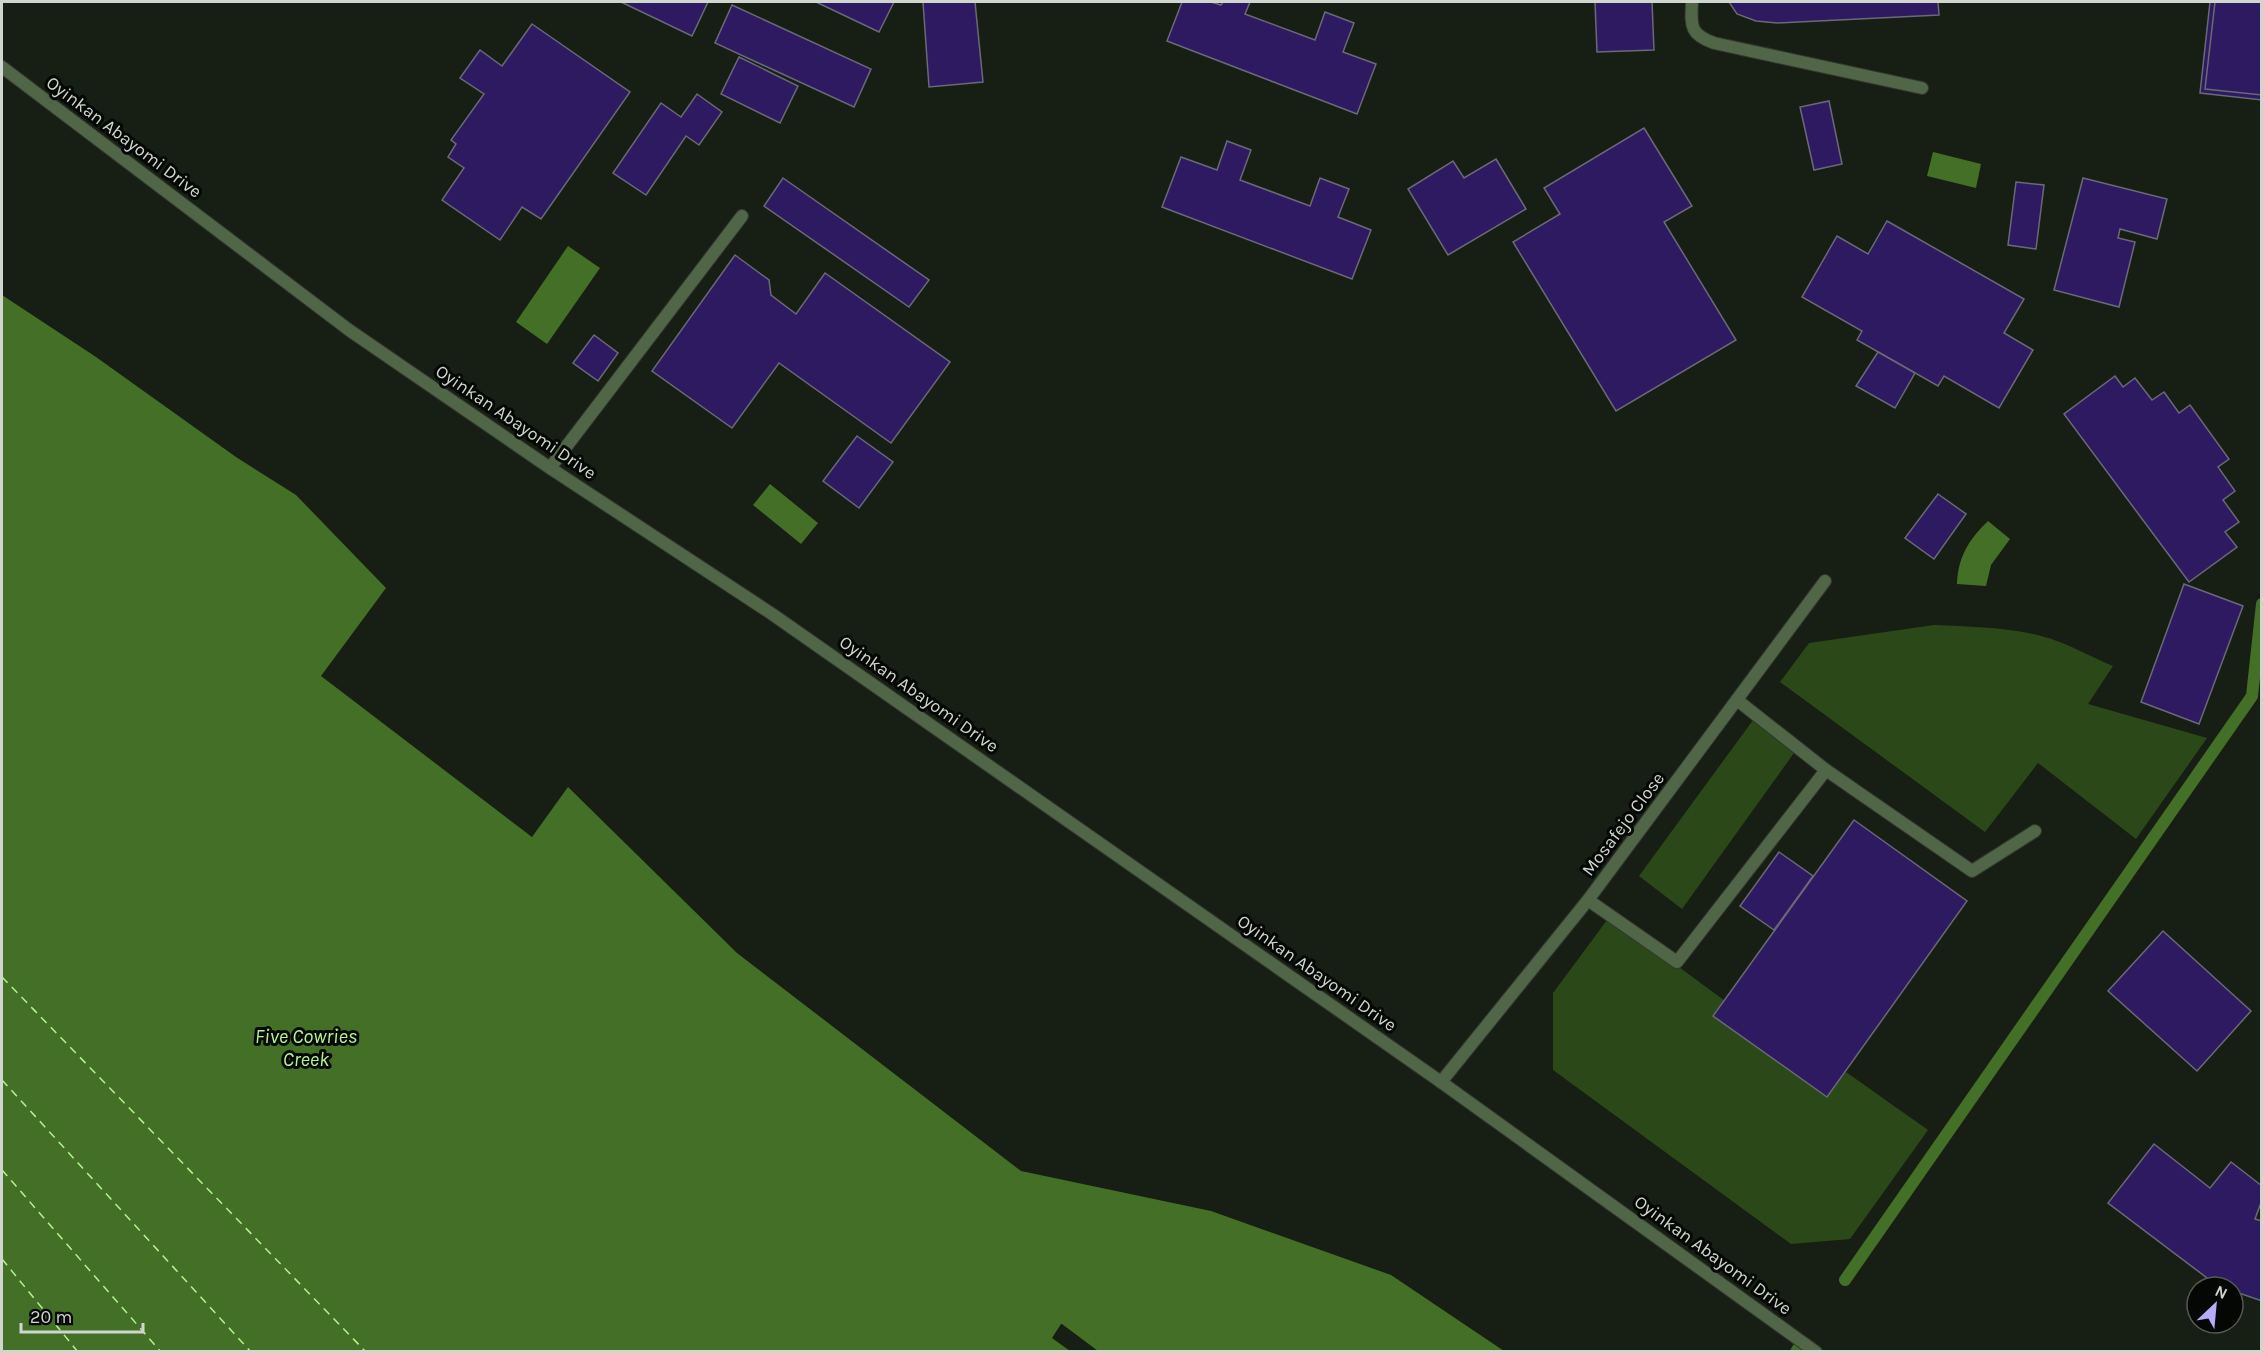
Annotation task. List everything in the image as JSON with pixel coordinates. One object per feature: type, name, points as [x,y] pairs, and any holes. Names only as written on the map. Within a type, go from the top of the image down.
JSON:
[{"type":"street","points":[[1692,2],[1691,25],[1700,38],[1714,43],[1922,88]]},
{"type":"street","name":"Oyinkan Abayomi Drive","points":[[2,67],[349,330],[550,468],[772,614],[1441,1082],[1816,1352]]},
{"type":"street","points":[[550,468],[742,216]]},
{"type":"street","name":"Mosafejo Close","points":[[1441,1082],[1588,900],[1825,581]]},
{"type":"street","points":[[1737,700],[1826,770],[1972,871],[2035,831]]},
{"type":"street","points":[[1588,900],[1677,962],[1826,770]]},
{"type":"shaded area","points":[[1934,625],[2012,630],[2042,636],[2064,644],[2113,666],[2088,704],[2207,738],[2136,839],[2038,763],[1985,832],[1780,682],[1809,643]]},
{"type":"shaded area","points":[[1756,716],[1799,746],[1682,909],[1639,876]]},
{"type":"shaded area","points":[[1610,916],[1725,1001],[1714,1017],[1827,1097],[1846,1072],[1928,1130],[1850,1239],[1791,1244],[1553,1070],[1553,993]]},
{"type":"water","points":[[1933,152],[1981,164],[1976,188],[1927,176]]},
{"type":"water","points":[[568,246],[600,268],[547,344],[516,322]]},
{"type":"water","name":"Five Cowries Creek","points":[[2,295],[96,357],[236,457],[296,495],[386,588],[321,676],[532,837],[568,787],[737,953],[1021,1171],[1211,1211],[1391,1275],[1504,1351],[2,1351]]},
{"type":"water","points":[[770,484],[818,523],[801,544],[753,505]]},
{"type":"water","points":[[1988,521],[2010,539],[1991,565],[1986,586],[1957,584],[1962,557],[1975,535]]},
{"type":"pier","points":[[1061,1324],[1098,1351],[1070,1351],[1052,1338]]},
{"type":"building","points":[[621,2],[708,2],[692,36]]},
{"type":"building","points":[[816,2],[894,2],[879,32]]},
{"type":"building","points":[[923,2],[975,2],[983,82],[929,87]]},
{"type":"building","points":[[1182,2],[1211,2],[1221,5],[1223,2],[1250,2],[1245,14],[1315,40],[1325,12],[1354,23],[1343,52],[1376,64],[1357,114],[1167,41]]},
{"type":"building","points":[[1595,2],[1652,2],[1654,50],[1597,52]]},
{"type":"building","points":[[1729,2],[1938,2],[1939,15],[1777,23],[1756,21],[1737,14]]},
{"type":"building","points":[[2210,2],[2262,2],[2262,100],[2200,93]]},
{"type":"building","points":[[2215,2],[2262,2],[2262,95],[2205,89]]},
{"type":"building","points":[[732,5],[871,69],[854,107],[715,43]]},
{"type":"building","points":[[532,24],[630,92],[541,219],[522,207],[500,240],[442,200],[464,168],[448,157],[456,144],[451,140],[484,94],[460,78],[480,50],[502,66]]},
{"type":"building","points":[[739,57],[798,86],[780,123],[721,94]]},
{"type":"building","points":[[697,94],[722,112],[699,145],[686,136],[646,195],[613,173],[661,103],[681,117]]},
{"type":"building","points":[[1829,101],[1842,164],[1814,170],[1800,107]]},
{"type":"building","points":[[1644,128],[1692,206],[1664,222],[1736,340],[1616,411],[1513,242],[1560,214],[1544,188]]},
{"type":"building","points":[[1227,141],[1251,150],[1240,180],[1310,206],[1320,178],[1349,189],[1338,217],[1371,230],[1352,279],[1162,207],[1181,157],[1217,170]]},
{"type":"building","points":[[1496,159],[1526,209],[1448,255],[1408,189],[1453,161],[1464,178]]},
{"type":"building","points":[[783,178],[929,280],[909,307],[764,206]]},
{"type":"building","points":[[2083,178],[2167,199],[2157,239],[2120,229],[2118,238],[2135,242],[2119,307],[2054,290]]},
{"type":"building","points":[[2016,182],[2044,185],[2036,249],[2008,245]]},
{"type":"building","points":[[1887,221],[2024,299],[2004,333],[2033,350],[1999,408],[1944,376],[1938,386],[1857,340],[1862,331],[1802,297],[1837,236],[1868,254]]},
{"type":"building","points":[[735,255],[769,280],[771,295],[796,314],[825,273],[950,362],[891,443],[779,363],[732,428],[652,371]]},
{"type":"building","points":[[594,335],[618,353],[598,381],[573,363]]},
{"type":"building","points":[[1878,352],[1915,373],[1895,408],[1856,386]]},
{"type":"building","points":[[2115,376],[2123,387],[2135,378],[2152,400],[2164,392],[2179,413],[2190,405],[2229,459],[2218,467],[2235,491],[2223,500],[2239,522],[2225,532],[2237,547],[2189,582],[2064,414]]},
{"type":"building","points":[[857,436],[893,462],[859,508],[823,481]]},
{"type":"building","points":[[1938,494],[1966,514],[1934,559],[1905,538]]},
{"type":"building","points":[[2184,584],[2243,606],[2199,724],[2141,702]]},
{"type":"building","points":[[1854,820],[1967,901],[1827,1097],[1713,1016]]},
{"type":"building","points":[[1779,852],[1813,876],[1774,930],[1740,906]]},
{"type":"building","points":[[2163,931],[2251,1011],[2197,1071],[2108,991]]},
{"type":"building","points":[[2154,1144],[2210,1188],[2231,1162],[2262,1186],[2262,1200],[2255,1219],[2262,1221],[2262,1301],[2245,1295],[2245,1275],[2203,1275],[2108,1203]]},
{"type":"waterway","points":[[1845,1280],[2252,696],[2262,604]]},
{"type":"waterway","points":[[1796,1352],[1799,1347]]},
{"type":"ferry route","points":[[2,977],[366,1352]]},
{"type":"ferry route","points":[[2,1080],[251,1352]]},
{"type":"ferry route","points":[[2,1170],[161,1352]]},
{"type":"ferry route","points":[[2,1259],[78,1352]]}]
